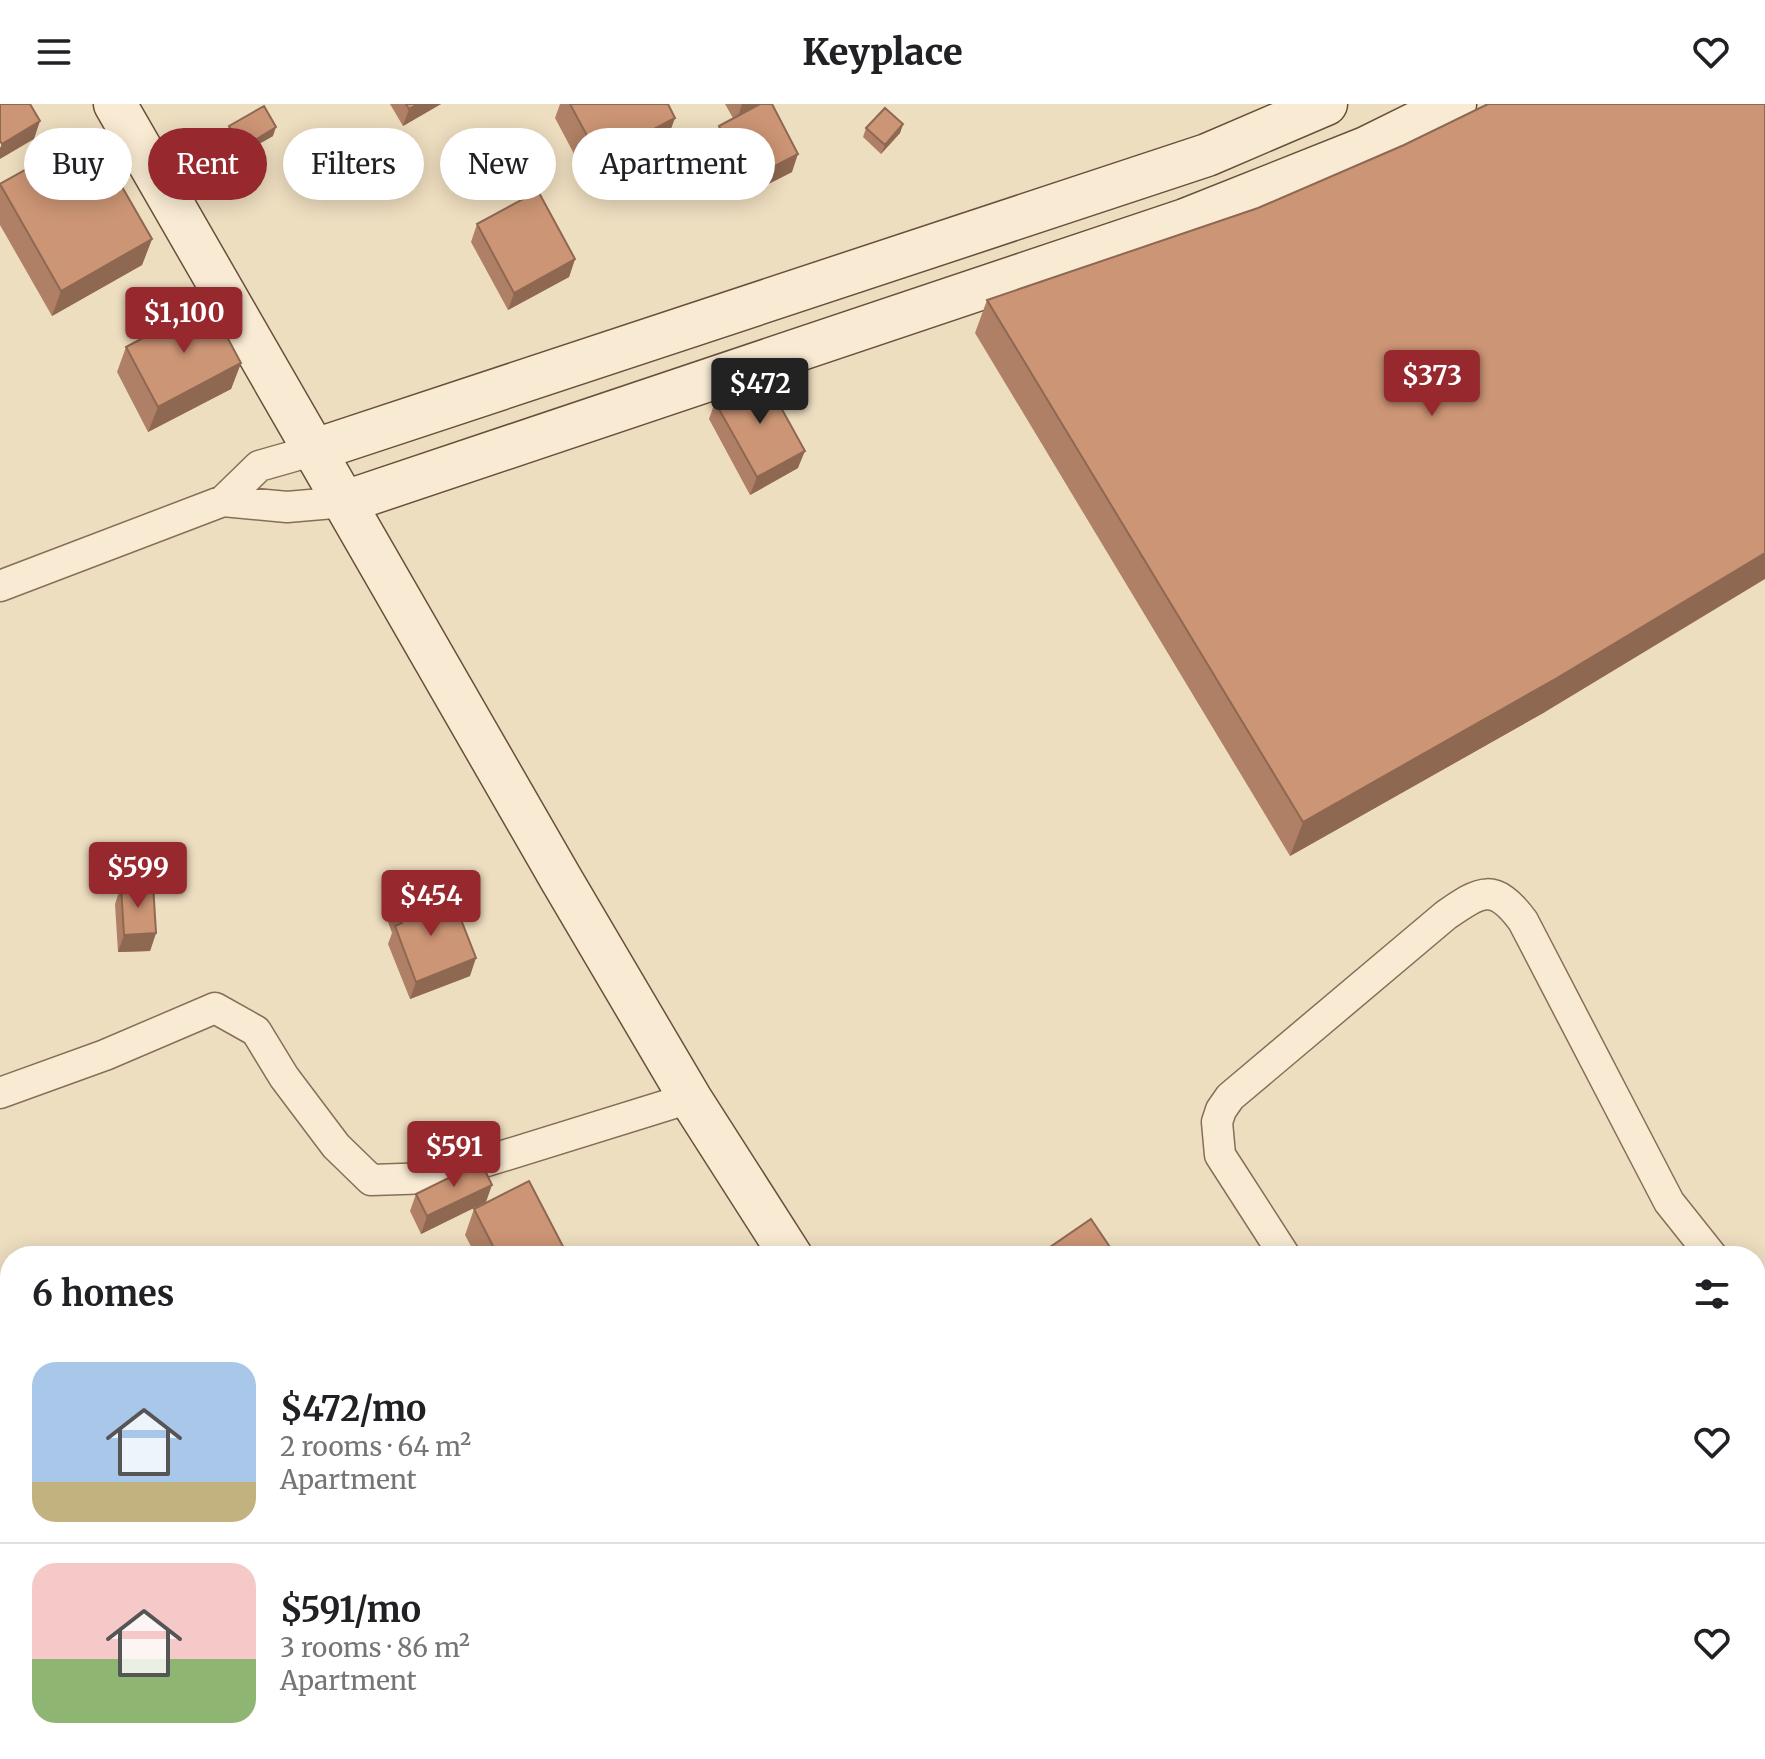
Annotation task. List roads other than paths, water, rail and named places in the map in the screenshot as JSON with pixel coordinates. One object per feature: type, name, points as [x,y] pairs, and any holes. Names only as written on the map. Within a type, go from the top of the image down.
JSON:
[{"type":"main road","points":[[115,104],[561,879],[690,1098],[785,1246]]},
{"type":"main road","points":[[315,450],[1207,155],[1326,104]]},
{"type":"main road","points":[[345,502],[1198,215],[1366,148],[1455,104]]},
{"type":"street","points":[[0,586],[223,501],[259,466],[315,450]]},
{"type":"street","points":[[223,501],[287,507],[345,502]]},
{"type":"street","points":[[1279,1246],[1220,1155],[1217,1122],[1221,1110],[1230,1097],[1446,915],[1481,894],[1495,895],[1509,903],[1523,921],[1650,1168],[1669,1202],[1704,1246]]},
{"type":"street","points":[[0,1093],[105,1055],[215,1008],[256,1031],[284,1077],[336,1146],[371,1180],[432,1178],[690,1098]]}]
